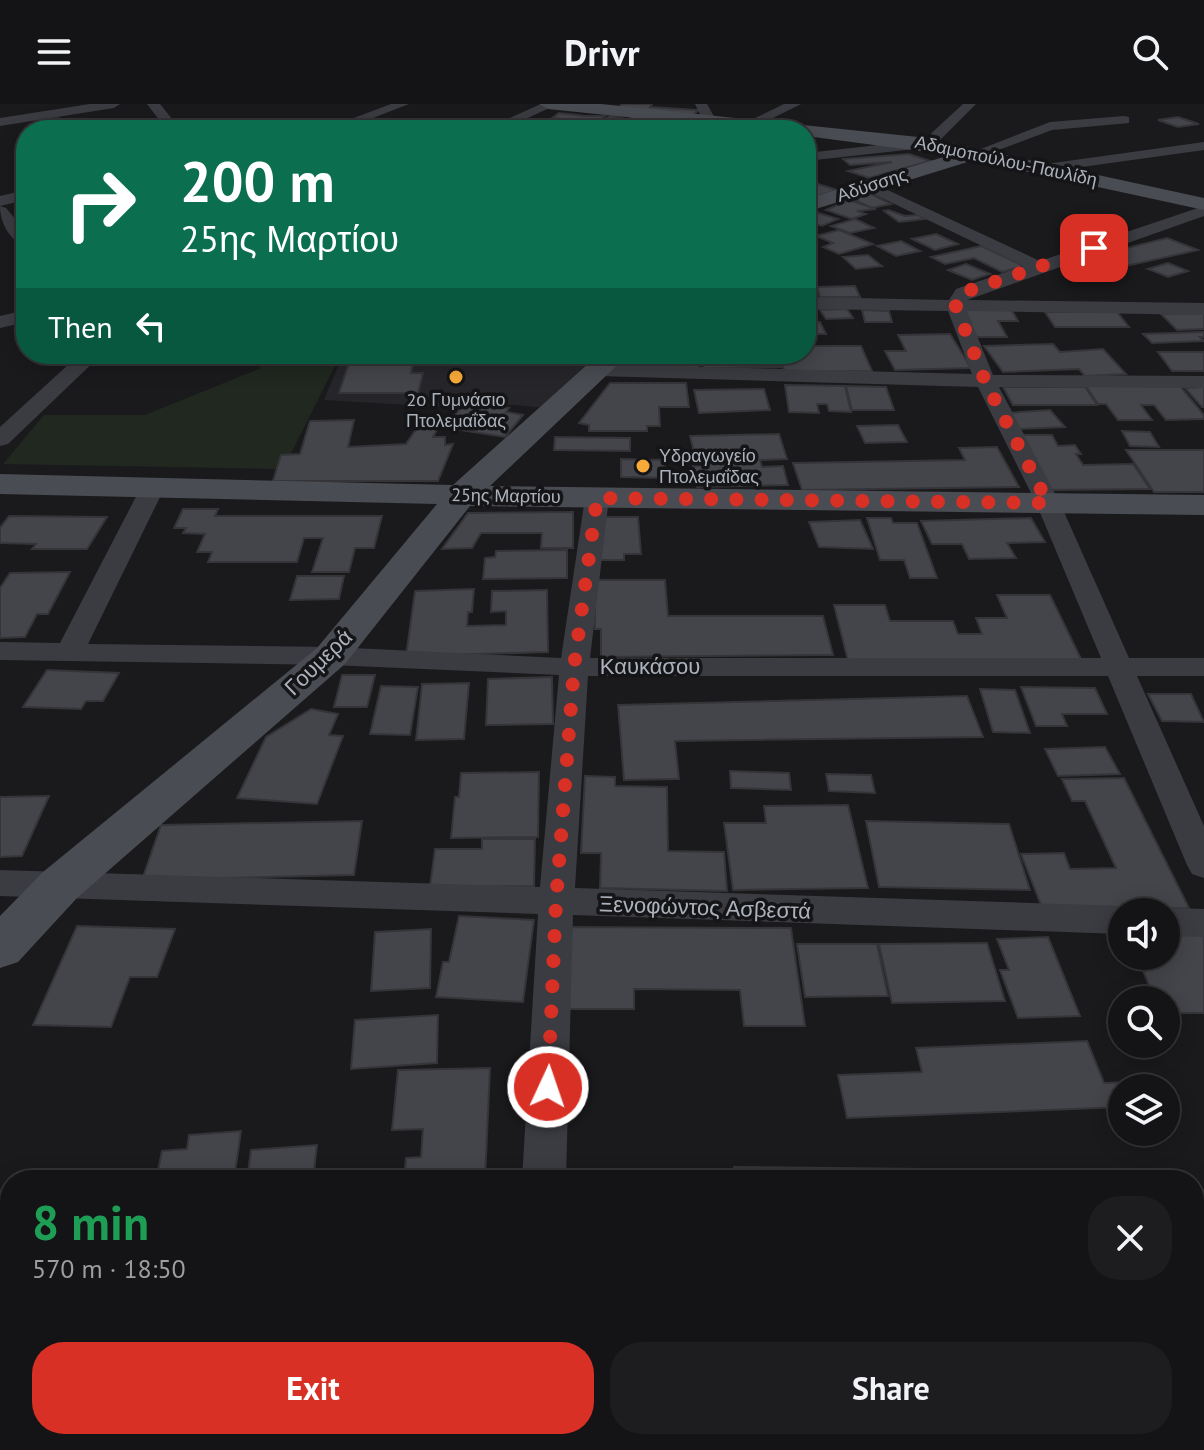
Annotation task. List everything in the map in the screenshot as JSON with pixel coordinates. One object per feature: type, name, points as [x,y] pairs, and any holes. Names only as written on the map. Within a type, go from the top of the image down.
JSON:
[{"type":"street","points":[[0,122],[114,104]]},
{"type":"street","points":[[153,104],[166,120]]},
{"type":"street","points":[[357,120],[403,104]]},
{"type":"street","points":[[513,120],[550,104]]},
{"type":"street","name":"Αδαμοπούλου-Παυλίδη","points":[[550,104],[626,120]]},
{"type":"street","points":[[759,120],[795,104]]},
{"type":"street","points":[[816,156],[928,144],[970,104]]},
{"type":"street","name":"Αδαμοπούλου-Παυλίδη","points":[[650,120],[705,112],[735,120]]},
{"type":"street","name":"Αδύσσης","points":[[816,202],[975,154],[1050,126],[1124,120]]},
{"type":"street","name":"Αδαμοπούλου-Παυλίδη","points":[[816,131],[928,144],[1204,204]]},
{"type":"street","points":[[1046,168],[1204,146]]},
{"type":"street","points":[[866,185],[1039,267]]},
{"type":"street","points":[[0,211],[16,230]]},
{"type":"street","points":[[955,304],[962,293],[1204,211]]},
{"type":"street","points":[[816,303],[1204,309]]},
{"type":"street","points":[[955,304],[985,381],[1048,503],[1204,865]]},
{"type":"street","points":[[0,439],[81,364]]},
{"type":"street","name":"Γουμερά","points":[[0,948],[60,885],[331,656],[461,496],[605,364]]},
{"type":"street","points":[[647,364],[985,381],[1204,382]]},
{"type":"street","name":"25ης Μαρτίου","points":[[4,486],[415,492],[461,496],[1204,505]]},
{"type":"street","points":[[70,651],[152,489]]},
{"type":"street","points":[[544,1170],[556,902],[574,667],[597,498]]},
{"type":"street","name":"Καυκάσου","points":[[0,651],[331,656],[574,667],[1204,667]]},
{"type":"street","name":"Ξενοφώντος Ασβεστά","points":[[0,883],[1108,920]]},
{"type":"street","points":[[1180,922],[1204,923]]},
{"type":"shaded area","points":[[258,364],[336,364],[283,469],[3,464],[44,415],[145,415],[261,368]]},
{"type":"shaded area","name":"2ο Γυμνάσιο Πτολεμαΐδας","points":[[339,364],[593,364],[547,408],[467,401],[461,408],[324,400]]},
{"type":"building","points":[[622,104],[698,110],[692,117],[615,111]]},
{"type":"building","points":[[559,113],[605,116],[600,120],[552,118]]},
{"type":"building","points":[[610,116],[626,119],[625,120],[603,120]]},
{"type":"building","points":[[1178,117],[1199,124],[1178,127],[1158,120]]},
{"type":"building","points":[[909,154],[930,161],[869,178],[848,171],[892,162],[850,165],[843,159]]},
{"type":"building","points":[[816,183],[837,190],[816,197]]},
{"type":"building","points":[[871,194],[891,204],[871,208],[851,198]]},
{"type":"building","points":[[849,200],[876,209],[857,211],[866,214],[852,219],[826,210]]},
{"type":"building","points":[[884,211],[905,216],[918,215],[924,219],[899,222]]},
{"type":"building","points":[[816,212],[838,219],[822,226],[816,224]]},
{"type":"building","points":[[855,219],[874,228],[850,233],[831,226]]},
{"type":"building","points":[[839,230],[873,244],[839,254],[823,247],[833,243],[816,236]]},
{"type":"building","points":[[936,234],[958,244],[935,250],[912,239]]},
{"type":"building","points":[[1167,238],[1198,250],[1117,268],[1090,257]]},
{"type":"building","points":[[901,241],[920,251],[896,256],[877,246]]},
{"type":"building","points":[[981,246],[1024,266],[1002,272],[974,258],[945,264],[931,257]]},
{"type":"building","points":[[868,255],[882,266],[856,269],[843,257]]},
{"type":"building","points":[[1168,263],[1188,271],[1168,277],[1148,269]]},
{"type":"building","points":[[966,264],[990,274],[972,280],[948,270]]},
{"type":"building","points":[[855,286],[860,297],[820,297],[817,287]]},
{"type":"building","points":[[847,309],[853,318],[826,319],[820,310]]},
{"type":"building","points":[[961,309],[1011,309],[1018,321],[998,321],[1007,337],[976,337]]},
{"type":"building","points":[[862,310],[889,311],[892,322],[865,322]]},
{"type":"building","points":[[1045,312],[1117,312],[1129,327],[1055,327]]},
{"type":"building","points":[[1204,313],[1204,329],[1177,330],[1161,314]]},
{"type":"building","points":[[816,322],[820,322],[826,334],[816,334]]},
{"type":"building","points":[[1204,332],[1204,337],[1200,337],[1204,341],[1152,343],[1143,334]]},
{"type":"building","points":[[950,334],[971,368],[895,370],[885,351],[906,351],[898,335]]},
{"type":"building","points":[[1053,344],[1060,352],[1103,349],[1126,374],[1085,376],[1079,369],[1003,372],[984,346]]},
{"type":"building","points":[[816,346],[861,346],[872,371],[785,372],[783,367],[704,368],[703,364],[816,364]]},
{"type":"building","points":[[1158,352],[1204,352],[1204,371],[1172,371]]},
{"type":"building","points":[[349,364],[413,364],[411,373],[423,373],[418,393],[339,393]]},
{"type":"building","points":[[630,364],[698,364],[699,369],[637,369]]},
{"type":"building","points":[[610,383],[686,383],[689,407],[659,407],[660,426],[647,426],[647,431],[589,431],[589,425],[579,423]]},
{"type":"building","points":[[785,385],[845,386],[851,412],[829,411],[827,404],[817,404],[819,413],[789,412]]},
{"type":"building","points":[[846,386],[886,387],[894,410],[852,410]]},
{"type":"building","points":[[1086,386],[1180,386],[1204,419],[1166,420],[1154,405],[1141,405],[1152,420],[1118,420],[1106,404],[1098,404]]},
{"type":"building","points":[[1003,387],[1085,387],[1097,405],[1013,405]]},
{"type":"building","points":[[1204,387],[1204,407],[1202,407],[1185,388]]},
{"type":"building","points":[[764,389],[770,410],[699,413],[694,390]]},
{"type":"building","points":[[467,401],[509,408],[506,412],[523,415],[505,437],[454,429],[461,419],[452,418]]},
{"type":"building","points":[[1050,410],[1065,427],[1020,429],[1007,413]]},
{"type":"building","points":[[354,420],[348,447],[406,444],[419,425],[439,426],[433,437],[445,437],[445,445],[453,444],[438,481],[273,481],[281,455],[300,454],[310,421]]},
{"type":"building","points":[[898,425],[907,442],[865,443],[857,426]]},
{"type":"building","points":[[1122,431],[1150,432],[1159,447],[1130,446]]},
{"type":"building","points":[[779,434],[787,459],[760,460],[762,467],[783,466],[788,485],[697,487],[693,466],[708,465],[707,460],[696,460],[690,436]]},
{"type":"building","points":[[1016,435],[1052,435],[1058,446],[1075,445],[1081,454],[1076,454],[1083,465],[1133,464],[1150,489],[1047,490]]},
{"type":"building","points":[[555,437],[630,438],[630,451],[554,450]]},
{"type":"building","points":[[997,447],[1019,487],[802,490],[793,463],[965,460],[959,448]]},
{"type":"building","points":[[1126,450],[1204,450],[1204,492],[1154,492]]},
{"type":"building","name":"Υδραγωγείο Πτολεμαΐδας","points":[[621,459],[665,460],[665,478],[621,477]]},
{"type":"building","points":[[183,509],[218,509],[215,516],[382,516],[374,548],[355,548],[349,572],[312,572],[323,538],[304,538],[297,562],[208,562],[212,552],[197,552],[205,534],[183,533],[186,528],[174,528]]},
{"type":"building","points":[[573,512],[573,548],[541,548],[542,533],[481,533],[472,548],[442,549],[468,513]]},
{"type":"building","points":[[9,516],[107,517],[87,549],[32,549],[36,544],[0,543],[0,528]]},
{"type":"building","points":[[599,517],[638,517],[641,554],[624,554],[624,560],[600,560]]},
{"type":"building","points":[[867,518],[917,523],[937,578],[910,578],[904,560],[880,560]]},
{"type":"building","points":[[1031,518],[1045,542],[1007,543],[1016,558],[969,559],[962,544],[932,544],[921,521]]},
{"type":"building","points":[[860,520],[873,549],[819,547],[809,522]]},
{"type":"building","points":[[567,550],[567,578],[483,579],[485,558],[495,557],[496,551]]},
{"type":"building","points":[[70,572],[48,614],[37,614],[25,637],[0,638],[0,588],[10,573]]},
{"type":"building","points":[[297,576],[344,576],[339,599],[290,600]]},
{"type":"building","points":[[595,580],[665,580],[668,616],[823,616],[833,655],[601,657],[601,629],[595,629]]},
{"type":"building","points":[[474,589],[467,626],[506,625],[506,611],[491,612],[492,591],[547,590],[548,652],[406,656],[415,591]]},
{"type":"building","points":[[997,595],[1050,595],[1084,665],[849,665],[834,605],[885,605],[890,621],[953,621],[958,634],[982,634],[976,618],[1007,618]]},
{"type":"building","points":[[47,670],[119,673],[103,701],[86,701],[81,709],[23,707]]},
{"type":"building","points":[[342,675],[375,675],[367,707],[334,707]]},
{"type":"building","points":[[552,677],[553,724],[486,725],[488,679]]},
{"type":"building","points":[[469,683],[464,739],[416,740],[422,684]]},
{"type":"building","points":[[381,686],[418,687],[410,735],[370,734]]},
{"type":"building","points":[[1021,687],[1095,688],[1107,714],[1062,714],[1067,726],[1036,726]]},
{"type":"building","points":[[980,689],[1015,690],[1030,733],[993,732]]},
{"type":"building","points":[[1148,694],[1191,694],[1204,722],[1162,721]]},
{"type":"building","points":[[967,696],[983,737],[675,741],[679,779],[624,780],[618,705]]},
{"type":"building","points":[[311,709],[338,714],[329,735],[343,736],[317,804],[237,798],[266,737]]},
{"type":"building","points":[[1105,747],[1120,774],[1058,776],[1045,749]]},
{"type":"building","points":[[730,771],[789,773],[791,790],[731,788]]},
{"type":"building","points":[[539,772],[538,837],[451,838],[461,773]]},
{"type":"building","points":[[826,774],[871,775],[875,793],[829,791]]},
{"type":"building","points":[[585,776],[615,777],[615,786],[667,787],[668,851],[724,852],[727,891],[600,888],[601,853],[581,853]]},
{"type":"building","points":[[1124,778],[1189,908],[1180,908],[1180,898],[1108,898],[1108,909],[1043,910],[1021,854],[1064,853],[1070,869],[1116,868],[1085,801],[1072,801],[1062,779]]},
{"type":"building","points":[[49,796],[22,856],[0,857],[0,797]]},
{"type":"building","points":[[848,805],[868,888],[733,890],[724,823],[766,823],[764,806]]},
{"type":"building","points":[[362,821],[354,875],[142,880],[161,825]]},
{"type":"building","points":[[866,821],[1009,824],[1030,890],[879,887]]},
{"type":"building","points":[[482,839],[535,839],[534,886],[430,887],[435,849],[482,849]]},
{"type":"building","points":[[459,916],[534,920],[523,1002],[436,997],[443,962],[449,962]]},
{"type":"building","points":[[77,926],[175,929],[157,977],[130,977],[111,1027],[33,1025]]},
{"type":"building","points":[[565,927],[791,928],[805,1026],[744,1026],[740,990],[634,989],[634,1009],[563,1009]]},
{"type":"building","points":[[431,929],[430,988],[371,991],[375,932]]},
{"type":"building","points":[[1180,934],[1204,934],[1204,1013],[1180,1013],[1180,986],[1149,986],[1143,970],[1180,970]]},
{"type":"building","points":[[1048,937],[1080,1016],[1018,1018],[1000,970],[1009,970],[997,939]]},
{"type":"building","points":[[987,943],[1005,1001],[892,1003],[879,944]]},
{"type":"building","points":[[797,944],[877,944],[888,996],[805,997]]},
{"type":"building","points":[[438,1015],[437,1063],[351,1069],[355,1020]]},
{"type":"building","points":[[1087,1041],[1104,1083],[1108,1083],[1108,1108],[847,1118],[838,1075],[922,1072],[916,1048]]},
{"type":"building","points":[[490,1068],[485,1170],[405,1170],[406,1158],[421,1157],[423,1129],[392,1130],[398,1070]]},
{"type":"building","points":[[241,1131],[235,1170],[158,1170],[162,1151],[187,1149],[189,1135]]},
{"type":"building","points":[[317,1145],[314,1170],[248,1170],[251,1150]]},
{"type":"building","points":[[734,1167],[1029,1170],[734,1170]]},
{"type":"place","name":"2ο Γυμνάσιο Πτολεμαΐδας","points":[[456,377]]},
{"type":"place","name":"Υδραγωγείο Πτολεμαΐδας","points":[[643,466]]},
{"type":"route","points":[[548,1087],[556,902],[574,667],[597,498],[1048,503],[985,381],[955,304],[962,293],[1094,248]]}]
